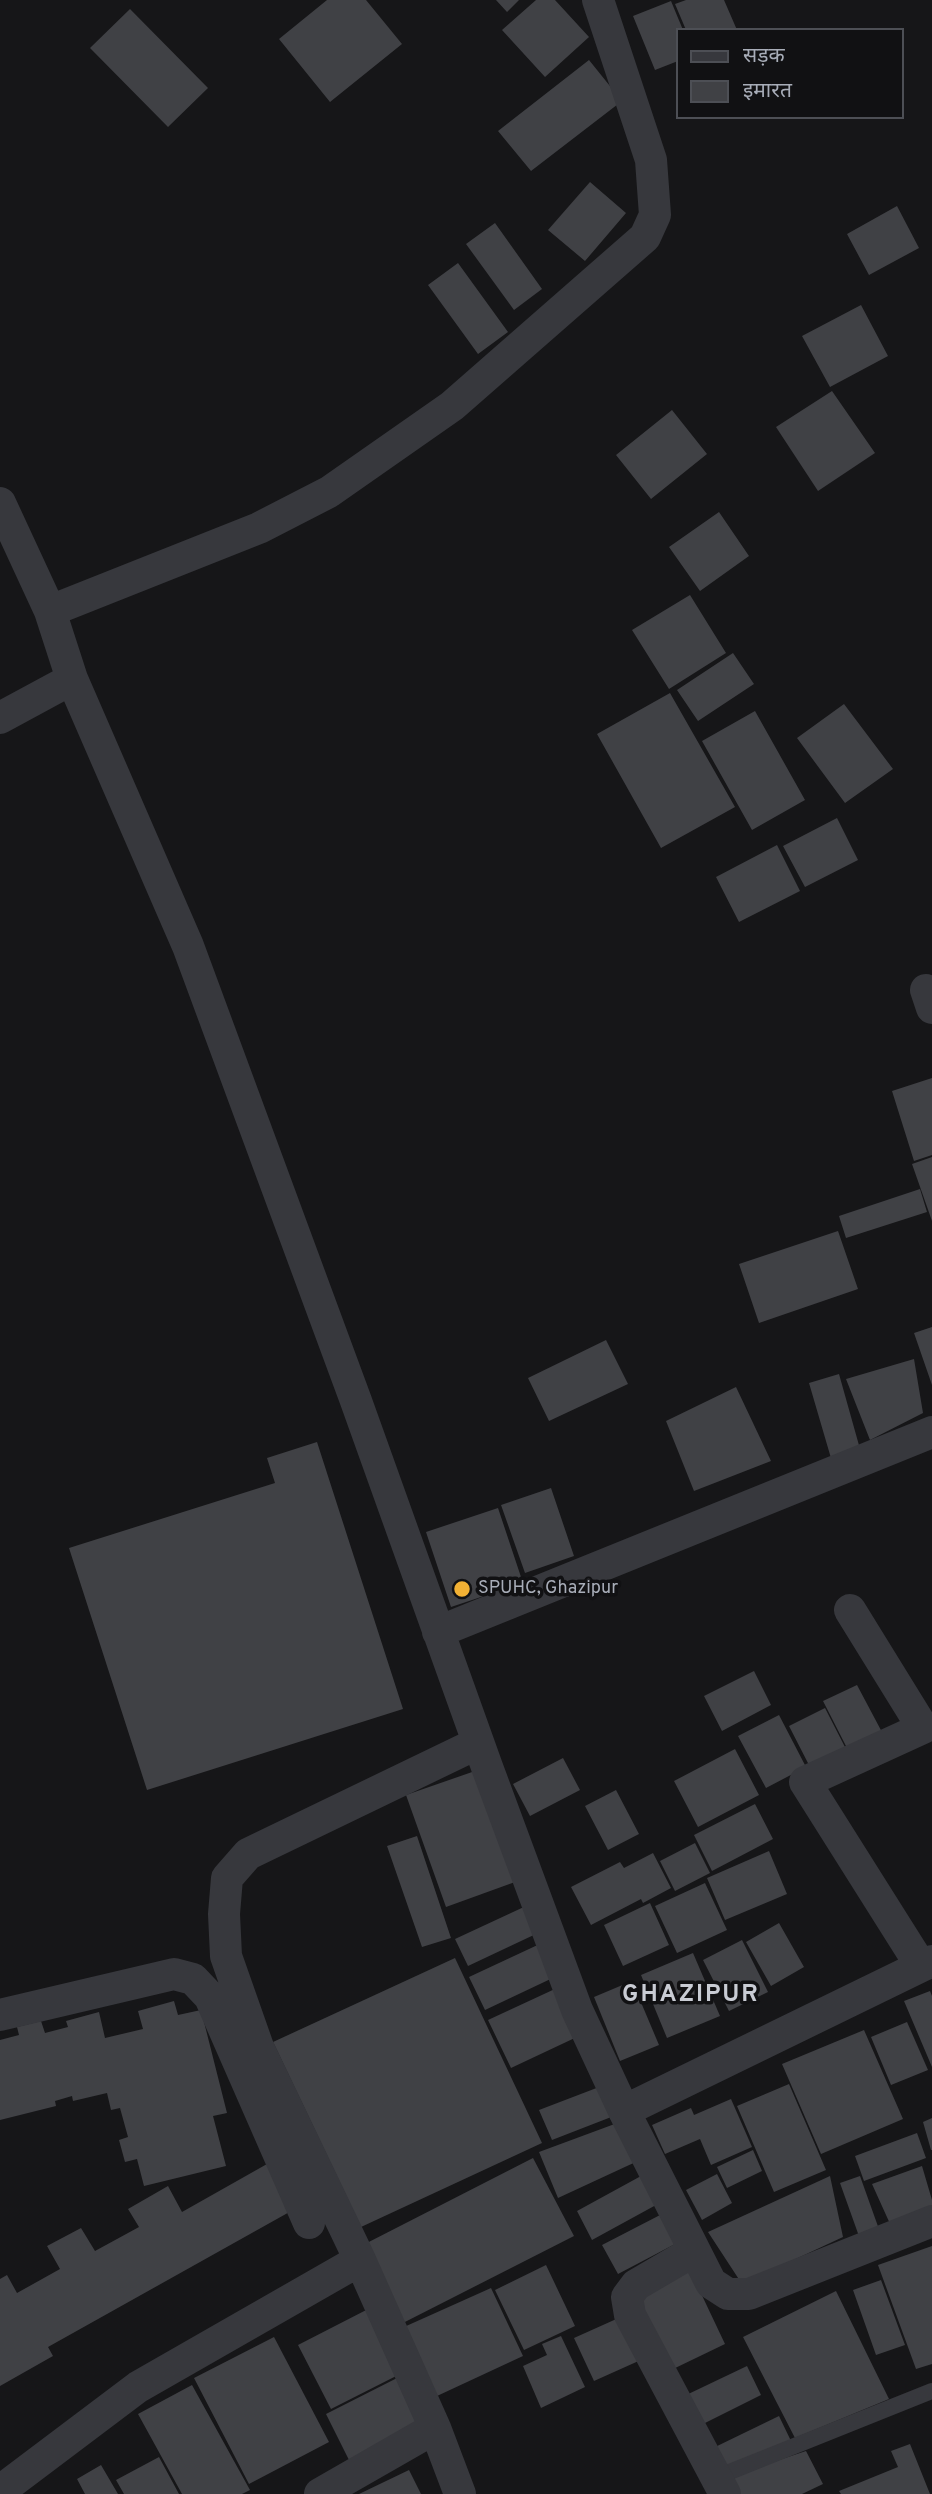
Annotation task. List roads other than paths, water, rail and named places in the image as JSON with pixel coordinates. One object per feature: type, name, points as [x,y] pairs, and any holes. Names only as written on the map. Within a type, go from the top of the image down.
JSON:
[{"type":"street","points":[[50,611],[258,528],[329,492],[452,406],[645,237],[655,215],[651,160],[598,0]]},
{"type":"street","points":[[0,503],[50,611],[72,679],[188,946],[577,2010],[711,2283],[728,2294],[749,2294],[932,2221]]},
{"type":"street","points":[[0,718],[72,679]]},
{"type":"street","points":[[439,1632],[932,1432]]},
{"type":"street","points":[[624,2110],[927,1964],[805,1782],[923,1728],[850,1610]]},
{"type":"street","points":[[460,2494],[435,2428],[360,2260],[258,2047],[226,1956],[224,1914],[228,1878],[248,1854],[478,1743]]},
{"type":"street","points":[[0,2015],[174,1974],[194,1979],[210,1997],[309,2223]]},
{"type":"street","points":[[694,2251],[636,2285],[627,2297],[630,2315],[721,2486]]},
{"type":"street","points":[[0,2491],[138,2388],[360,2260]]},
{"type":"street","points":[[320,2494],[435,2428]]},
{"type":"lane","points":[[721,2486],[932,2390]]},
{"type":"place","name":"SPUHC, Ghazipur","points":[[462,1589]]},
{"type":"district","name":"GHAZIPUR","points":[[691,1996]]}]
